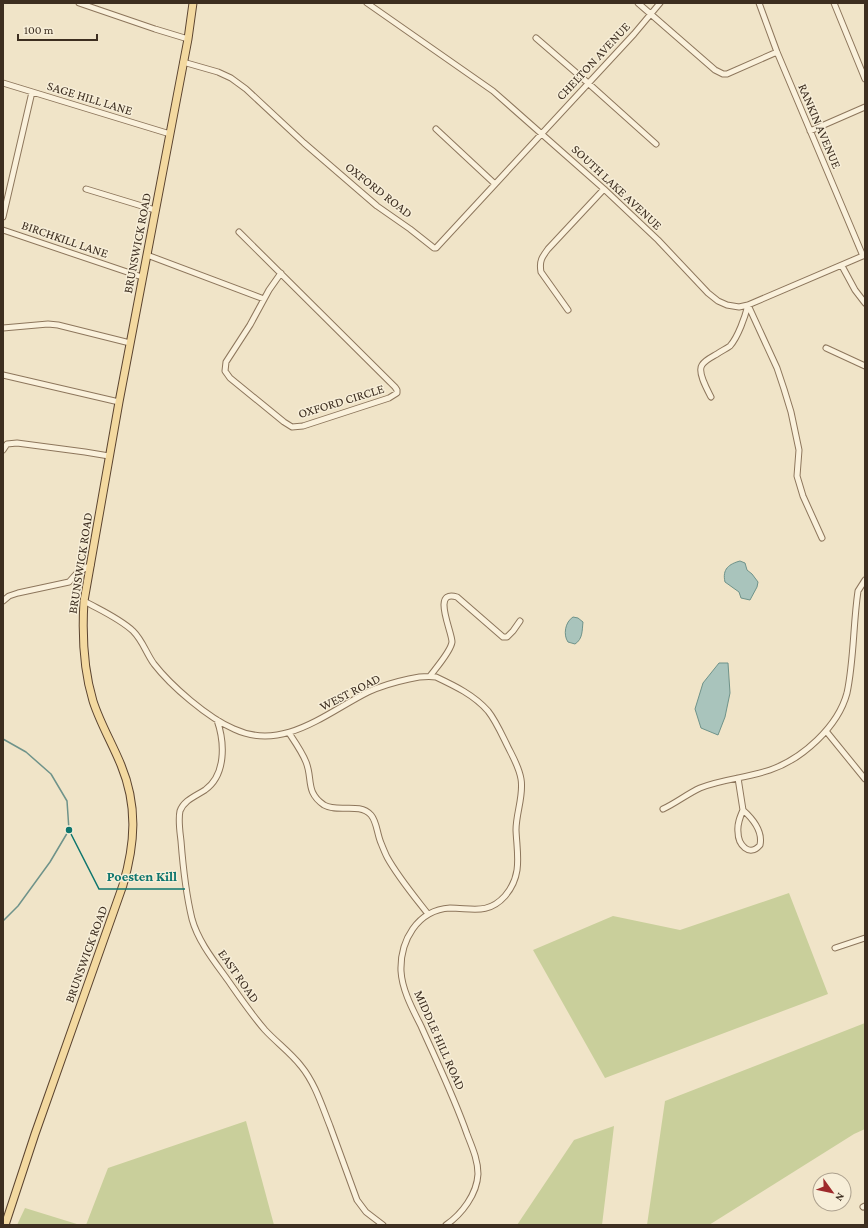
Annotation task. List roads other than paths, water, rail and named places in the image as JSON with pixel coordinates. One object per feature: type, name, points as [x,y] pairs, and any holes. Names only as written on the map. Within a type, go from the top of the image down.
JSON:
[{"type":"main road","name":"BRUNSWICK ROAD","points":[[5,1225],[34,1134],[123,885],[132,848],[133,819],[128,785],[93,701],[83,649],[82,626],[84,601],[109,456],[188,39],[193,3]]},
{"type":"street","points":[[80,3],[188,39]]},
{"type":"street","name":"SOUTH LAKE AVENUE","points":[[367,3],[493,91],[604,189],[658,240],[708,293],[718,301],[739,307],[748,305],[864,256]]},
{"type":"street","points":[[638,3],[715,70],[723,74],[736,71],[777,52]]},
{"type":"street","name":"CHELTON AVENUE","points":[[542,134],[660,3]]},
{"type":"street","name":"RANKIN AVENUE","points":[[758,3],[810,131],[864,256]]},
{"type":"street","points":[[834,3],[865,79]]},
{"type":"street","points":[[536,38],[656,144]]},
{"type":"street","name":"OXFORD ROAD","points":[[183,62],[218,72],[231,78],[246,88],[304,143],[377,206],[434,248],[440,246],[542,134]]},
{"type":"street","name":"SAGE HILL LANE","points":[[3,83],[170,134]]},
{"type":"street","points":[[3,217],[32,92]]},
{"type":"street","points":[[810,131],[865,107]]},
{"type":"street","points":[[436,129],[496,184]]},
{"type":"street","points":[[86,189],[155,210]]},
{"type":"street","points":[[568,310],[541,272],[540,265],[543,256],[548,249],[604,189]]},
{"type":"street","name":"BIRCHKILL LANE","points":[[3,230],[142,277]]},
{"type":"street","name":"OXFORD CIRCLE","points":[[239,232],[281,273],[395,387],[397,393],[389,398],[303,426],[292,426],[284,422],[230,378],[225,371],[226,362],[281,273]]},
{"type":"street","points":[[147,255],[264,299]]},
{"type":"street","points":[[842,266],[855,290],[865,303]]},
{"type":"street","points":[[711,397],[702,376],[700,369],[701,365],[732,343],[748,305]]},
{"type":"street","points":[[748,305],[777,368],[784,389],[791,412],[799,450],[796,476],[822,538]]},
{"type":"street","points":[[3,328],[48,324],[58,325],[130,344]]},
{"type":"street","points":[[826,348],[865,366]]},
{"type":"street","points":[[3,375],[119,402]]},
{"type":"street","points":[[3,450],[7,444],[17,443],[109,456]]},
{"type":"street","points":[[3,601],[9,596],[18,593],[69,582],[77,572],[91,565]]},
{"type":"street","points":[[663,809],[699,788],[770,770],[788,762],[812,745],[826,731],[840,710],[846,693],[851,670],[858,591],[865,580]]},
{"type":"street","points":[[289,733],[308,766],[311,792],[314,796],[330,808],[354,808],[364,810],[369,813],[374,819],[381,843],[388,858],[428,914],[450,908],[482,910],[498,902],[507,893],[517,872],[518,845],[516,831],[521,779],[518,769],[489,712],[469,694],[430,676],[450,648],[452,642],[444,606],[446,597],[457,597],[503,637],[507,637],[520,621]]},
{"type":"street","name":"WEST ROAD","points":[[84,601],[108,614],[132,630],[141,640],[154,664],[168,679],[196,704],[217,720],[234,730],[251,735],[276,735],[289,733],[307,727],[369,692],[383,686],[399,681],[430,676]]},
{"type":"street","name":"EAST ROAD","points":[[217,720],[222,741],[220,770],[210,786],[185,802],[180,813],[183,864],[193,922],[212,958],[246,1005],[265,1030],[302,1066],[312,1083],[323,1108],[357,1200],[366,1212],[383,1225]]},
{"type":"street","points":[[826,731],[865,779]]},
{"type":"street","points":[[738,778],[744,810],[757,827],[761,838],[760,845],[753,850],[748,850],[745,848],[738,838],[739,822],[744,810]]},
{"type":"street","name":"MIDDLE HILL ROAD","points":[[428,914],[414,926],[404,946],[401,972],[402,980],[409,1002],[458,1108],[476,1158],[478,1174],[469,1200],[455,1219],[446,1225]]},
{"type":"street","points":[[835,948],[865,938]]},
{"type":"water","points":[[740,561],[745,563],[747,570],[758,582],[750,600],[741,598],[739,592],[725,582],[724,577],[727,568]]},
{"type":"water","points":[[573,617],[578,618],[583,622],[581,637],[575,644],[568,642],[565,632],[568,622]]},
{"type":"water","points":[[719,663],[728,663],[730,693],[725,717],[718,735],[701,728],[695,709],[703,683]]},
{"type":"waterway","points":[[3,739],[26,752],[51,774],[67,801],[69,830],[50,862],[18,906],[3,921]]},
{"type":"place","name":"Poesten Kill","points":[[69,830]]}]
